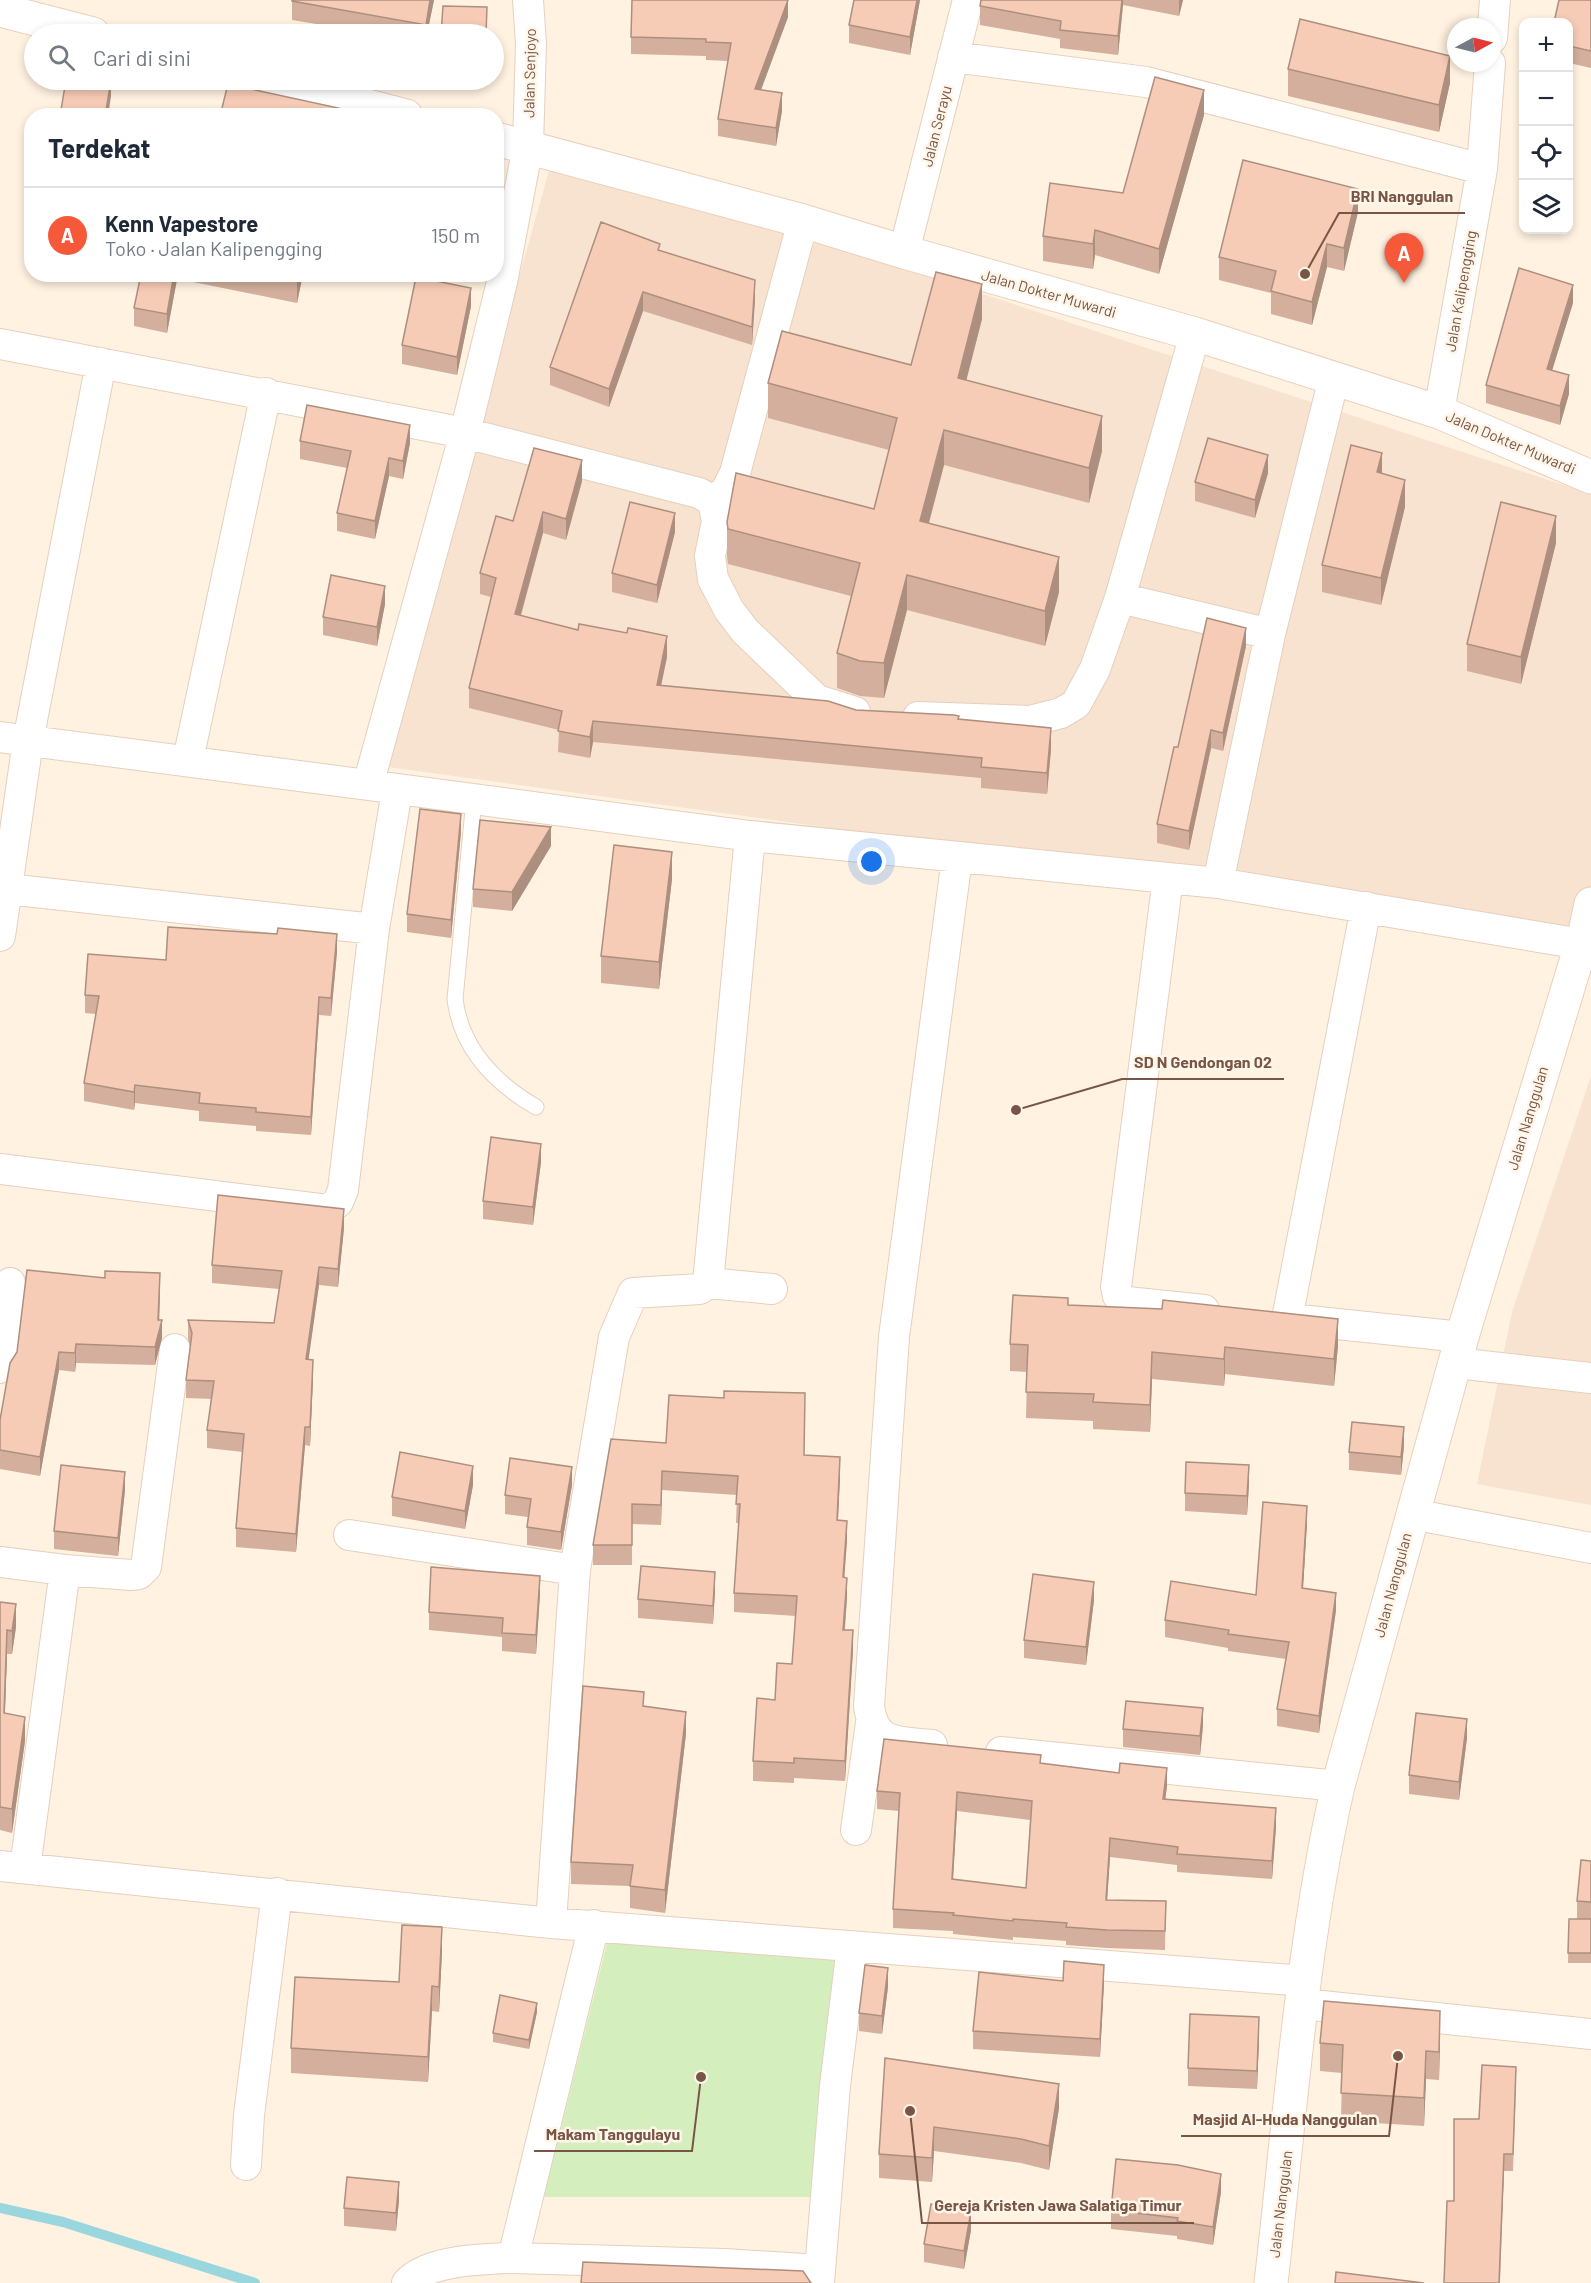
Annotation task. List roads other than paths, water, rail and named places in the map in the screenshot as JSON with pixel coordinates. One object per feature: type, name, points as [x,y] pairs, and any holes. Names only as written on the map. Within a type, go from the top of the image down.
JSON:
[{"type":"street","name":"Jalan Senjoyo","points":[[504,272],[528,146],[531,44],[528,0]]},
{"type":"street","name":"Jalan Serayu","points":[[904,252],[968,0]]},
{"type":"street","points":[[1494,18],[1495,0]]},
{"type":"street","points":[[0,10],[54,24]]},
{"type":"street","points":[[953,57],[1146,82],[1482,169]]},
{"type":"street","name":"Jalan Kalipengging","points":[[1439,412],[1482,169],[1489,72]]},
{"type":"street","points":[[306,90],[375,108]]},
{"type":"street","name":"Jalan Dokter Muwardi","points":[[504,141],[803,221],[904,252],[1195,334],[1439,412],[1591,477]]},
{"type":"street","points":[[713,501],[726,491],[735,473],[803,221]]},
{"type":"street","name":"Jalan Senjoyo","points":[[368,785],[465,433],[502,282]]},
{"type":"street","points":[[0,344],[266,393],[465,433],[699,493],[713,501],[717,521],[710,556],[712,579],[729,610],[745,631],[817,700],[837,708],[886,715],[1030,721],[1061,713],[1076,704],[1086,687],[1120,598],[1195,334]]},
{"type":"street","points":[[0,936],[7,889],[14,739],[101,363]]},
{"type":"street","points":[[1218,883],[1270,634],[1334,378]]},
{"type":"street","points":[[188,760],[266,393]]},
{"type":"street","points":[[1120,598],[1270,634]]},
{"type":"street","points":[[14,739],[368,785],[397,791],[476,817],[544,817],[1218,883],[1581,944]]},
{"type":"street","points":[[0,1169],[328,1210],[338,1202],[343,1190],[374,929],[397,791]]},
{"type":"street","points":[[708,1283],[750,836]]},
{"type":"street","points":[[856,1830],[871,1723],[869,1706],[894,1337],[957,858]]},
{"type":"street","points":[[1168,878],[1116,1287],[1118,1296],[1127,1302],[1230,1313]]},
{"type":"street","points":[[7,889],[374,929]]},
{"type":"street","name":"Jalan Nanggulan","points":[[1271,2283],[1304,1992],[1325,1843],[1338,1786],[1459,1350],[1591,904]]},
{"type":"street","points":[[1366,907],[1276,1317],[1459,1350],[1591,1378]]},
{"type":"street","points":[[0,1368],[10,1283]]},
{"type":"street","points":[[550,1923],[575,1570],[614,1337],[633,1293],[700,1289],[708,1283],[772,1289]]},
{"type":"street","points":[[0,1562],[132,1575],[139,1574],[146,1568],[175,1349]]},
{"type":"street","points":[[1412,1514],[1591,1548]]},
{"type":"street","points":[[349,1535],[575,1570]]},
{"type":"street","points":[[65,1570],[13,1867],[550,1923],[852,1947],[1304,1992],[1591,2034]]},
{"type":"street","points":[[871,1723],[879,1735],[894,1741],[1338,1786]]},
{"type":"street","points":[[246,2165],[249,2115],[277,1893]]},
{"type":"street","points":[[499,2267],[594,1925]]},
{"type":"street","points":[[407,2283],[413,2276],[429,2268],[724,2264],[820,2277],[835,2086],[852,1947]]},
{"type":"lane","points":[[476,817],[455,999],[458,1018],[466,1038],[484,1065],[500,1083],[536,1107]]},
{"type":"waterway","points":[[0,2208],[63,2222],[255,2283]]},
{"type":"place","name":"BRI Nanggulan","points":[[1305,274]]},
{"type":"place","name":"Kenn Vapestore","points":[[1404,283]]},
{"type":"place","name":"SD N Gendongan 02","points":[[1016,1110]]},
{"type":"place","name":"Masjid Al-Huda Nanggulan","points":[[1398,2056]]},
{"type":"place","name":"Makam Tanggulayu","points":[[701,2077]]},
{"type":"place","name":"Gereja Kristen Jawa Salatiga Timur","points":[[910,2111]]}]
